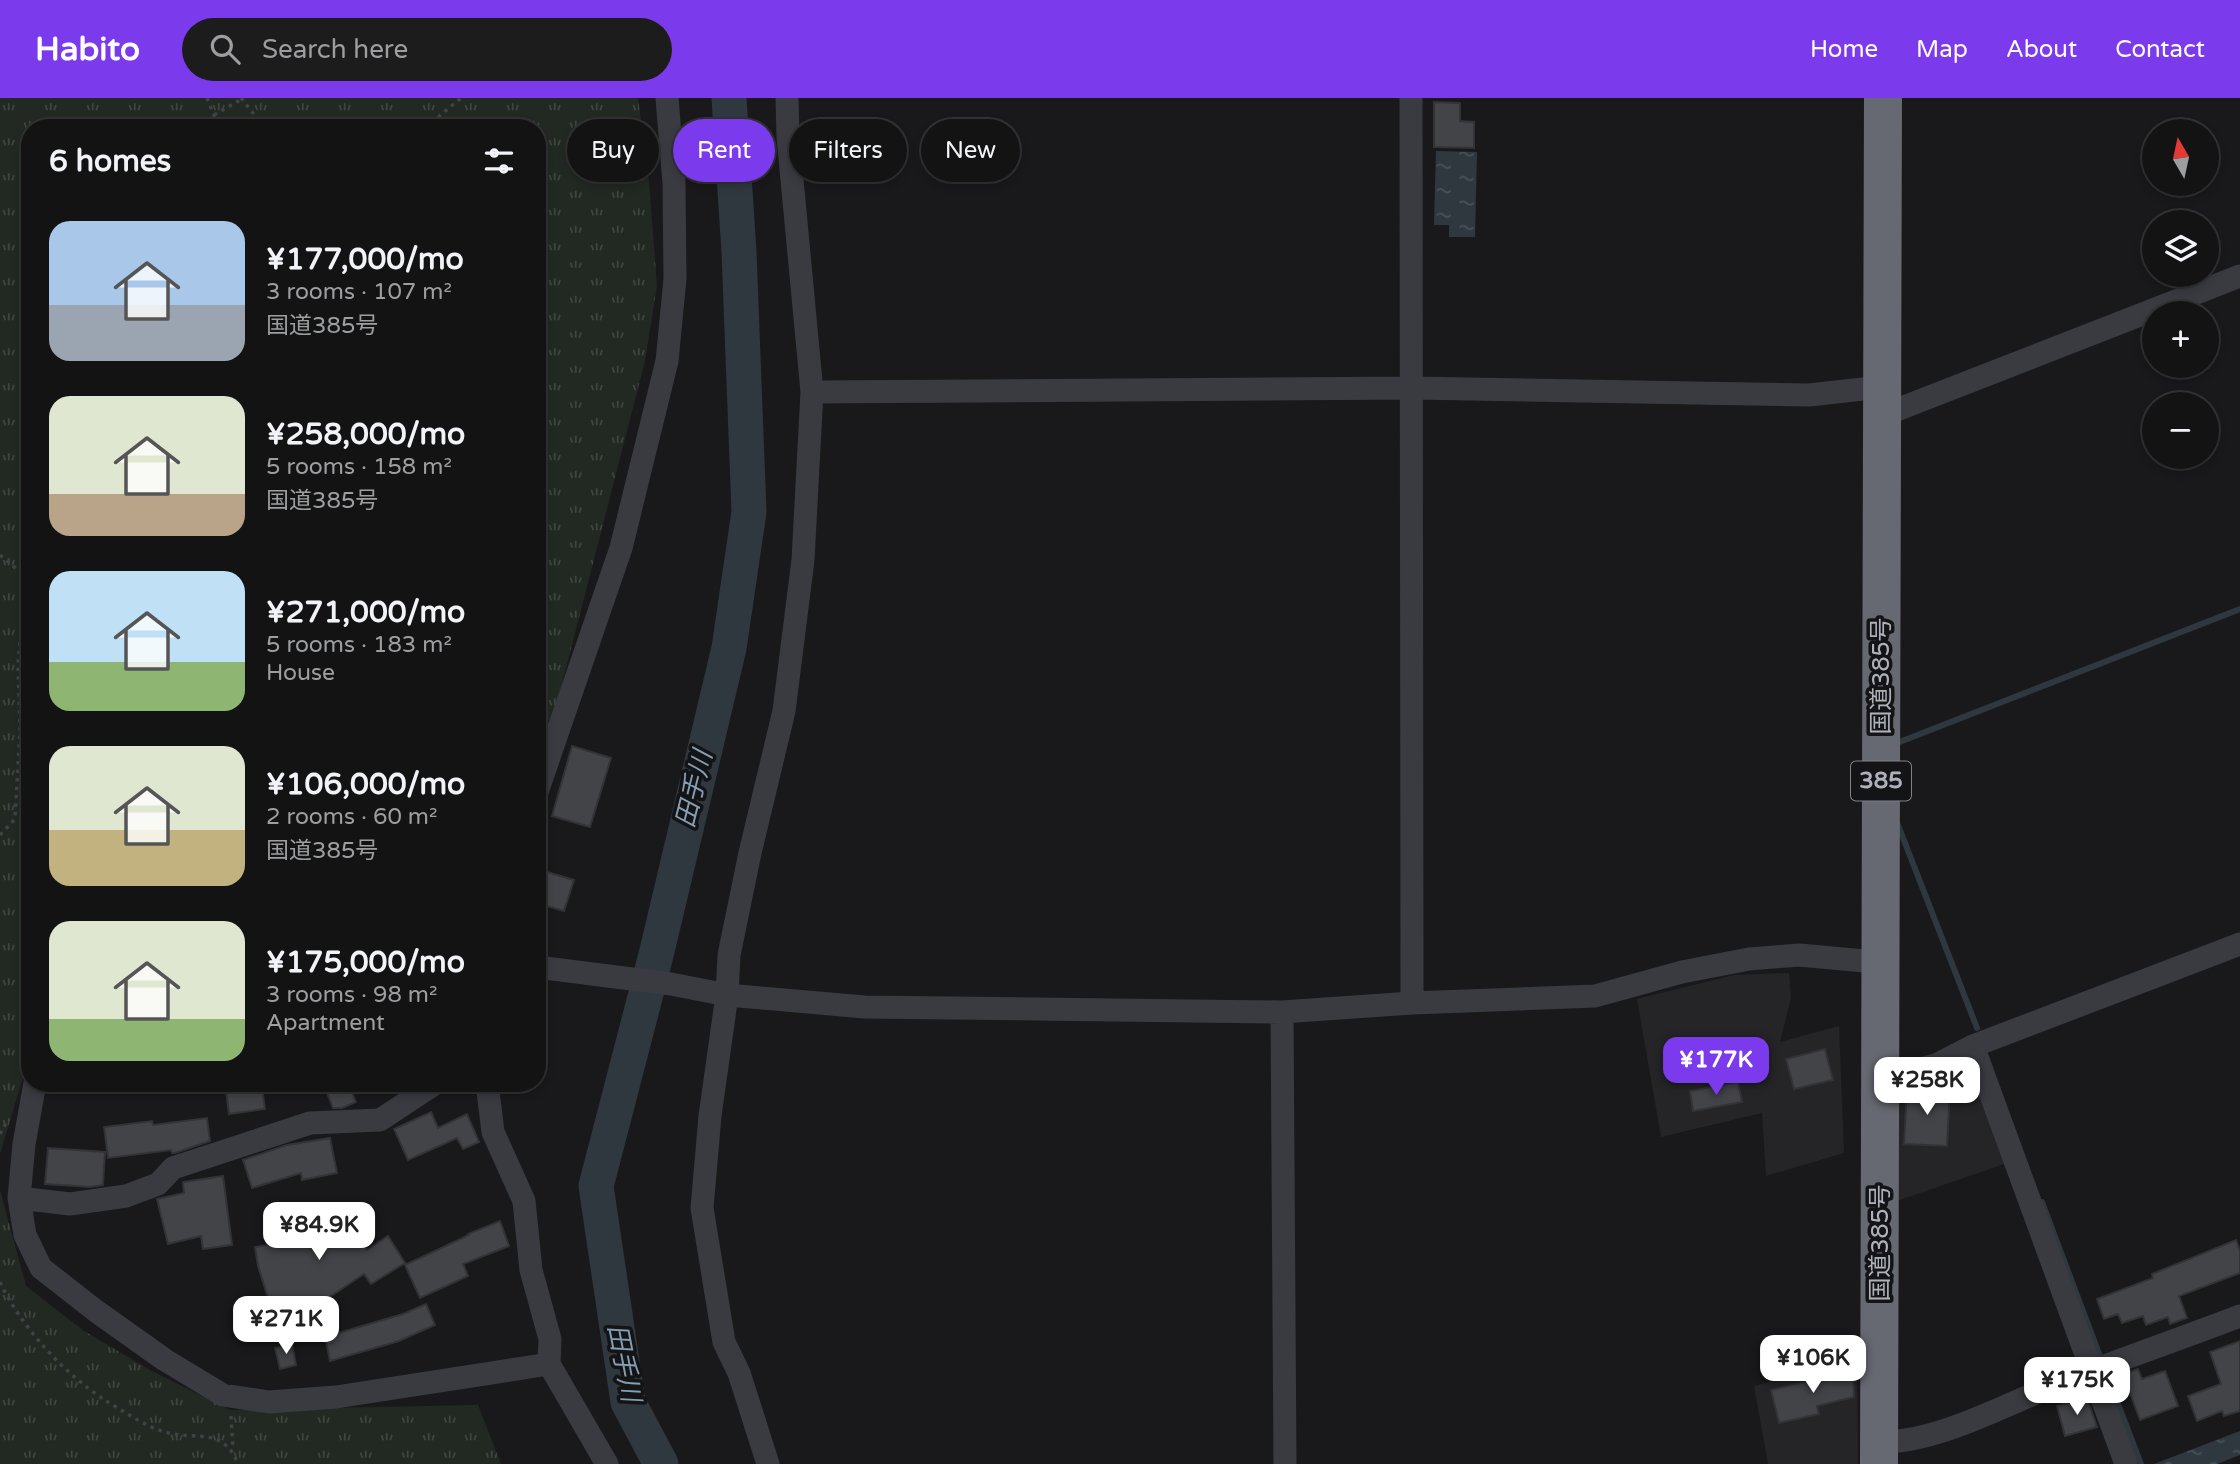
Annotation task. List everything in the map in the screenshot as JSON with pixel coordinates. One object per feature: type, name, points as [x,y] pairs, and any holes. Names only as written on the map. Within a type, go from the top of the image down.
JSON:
[{"type":"highway","name":"国道385号","points":[[1879,1453],[1883,98]]},
{"type":"street","points":[[546,766],[621,548],[667,361],[675,279],[674,183],[667,98]]},
{"type":"street","points":[[768,1464],[739,1373],[724,1342],[702,1208],[710,1116],[732,942],[784,711],[803,560],[812,392],[789,150],[787,98]]},
{"type":"street","points":[[1411,98],[1412,1003]]},
{"type":"street","points":[[812,392],[1412,388],[1809,395],[1881,402],[2240,276]]},
{"type":"street","points":[[1880,1079],[1936,1065],[1973,1046],[2240,944]]},
{"type":"street","points":[[546,970],[671,984],[727,995],[864,1007],[1282,1012],[1412,1003],[1595,996],[1682,972],[1749,959],[1799,955],[1865,961],[1880,954]]},
{"type":"street","points":[[1282,1012],[1285,1464]]},
{"type":"street","points":[[1973,1046],[2126,1464]]},
{"type":"street","points":[[33,1092],[24,1144],[19,1198],[25,1235],[41,1268],[165,1360],[223,1395],[269,1402],[336,1397],[549,1364]]},
{"type":"street","points":[[19,1198],[69,1204],[126,1196],[158,1184],[173,1168],[310,1123],[380,1120],[421,1092]]},
{"type":"street","points":[[487,1092],[493,1132],[524,1201],[531,1270],[550,1339],[549,1364],[607,1464]]},
{"type":"street","points":[[1879,1453],[2240,1316]]},
{"type":"path","points":[[207,98],[216,119]]},
{"type":"path","points":[[436,119],[461,98]]},
{"type":"path","points":[[214,115],[241,99],[258,119]]},
{"type":"path","points":[[0,555],[21,571]]},
{"type":"path","points":[[0,835],[15,819],[21,640]]},
{"type":"path","points":[[0,1282],[33,1333],[65,1368],[106,1401],[165,1433],[213,1437],[226,1444],[239,1464]]},
{"type":"path","points":[[231,1396],[233,1453]]},
{"type":"shaded area","points":[[1789,973],[1791,998],[1780,1042],[1839,1026],[1844,1153],[1766,1176],[1762,1113],[1661,1137],[1637,999],[1734,975]]},
{"type":"shaded area","points":[[1974,1063],[2007,1163],[1897,1201],[1896,1084]]},
{"type":"shaded area","points":[[1857,1358],[1858,1464],[1768,1464],[1754,1386]]},
{"type":"green space","points":[[0,98],[638,98],[641,119],[567,119],[567,182],[649,182],[657,286],[645,361],[546,746],[546,119],[21,119],[21,1084],[0,1154]]},
{"type":"green space","points":[[0,1190],[26,1286],[84,1331],[150,1370],[230,1410],[478,1405],[501,1464],[0,1464]]},
{"type":"water","points":[[1436,151],[1477,152],[1475,237],[1449,237],[1449,225],[1434,225]]},
{"type":"water","points":[[2240,1431],[2240,1455],[2217,1464],[2154,1464]]},
{"type":"building","points":[[1434,102],[1460,103],[1460,121],[1474,122],[1474,148],[1434,147]]},
{"type":"building","points":[[572,746],[611,758],[590,827],[552,816]]},
{"type":"building","points":[[546,872],[574,880],[564,911],[546,906]]},
{"type":"building","points":[[1825,1049],[1833,1080],[1794,1089],[1786,1059]]},
{"type":"building","points":[[1738,1082],[1742,1102],[1693,1111],[1690,1091]]},
{"type":"building","points":[[1907,1088],[1950,1091],[1947,1146],[1904,1144]]},
{"type":"building","points":[[226,1092],[263,1092],[265,1109],[229,1114]]},
{"type":"building","points":[[327,1092],[352,1092],[356,1102],[342,1108],[333,1108]]},
{"type":"building","points":[[431,1112],[438,1128],[467,1114],[479,1142],[463,1149],[457,1138],[408,1160],[394,1129]]},
{"type":"building","points":[[207,1118],[210,1141],[175,1153],[171,1150],[108,1158],[104,1127],[152,1121],[153,1125]]},
{"type":"building","points":[[330,1138],[337,1173],[302,1180],[301,1173],[252,1188],[243,1160],[287,1145]]},
{"type":"building","points":[[48,1148],[105,1152],[103,1185],[90,1187],[45,1184]]},
{"type":"building","points":[[223,1176],[232,1245],[203,1249],[201,1236],[168,1244],[157,1199],[184,1193],[183,1182]]},
{"type":"building","points":[[310,1208],[316,1225],[353,1211],[367,1250],[388,1236],[405,1263],[371,1284],[364,1274],[310,1310],[275,1320],[258,1266],[255,1247],[286,1242],[278,1220]]},
{"type":"building","points":[[500,1221],[509,1246],[463,1264],[468,1276],[420,1298],[405,1265]]},
{"type":"building","points":[[2236,1240],[2240,1251],[2240,1273],[2179,1296],[2187,1318],[2170,1324],[2168,1317],[2146,1325],[2143,1316],[2122,1323],[2118,1314],[2104,1319],[2097,1299],[2153,1278],[2152,1274]]},
{"type":"building","points":[[426,1304],[435,1325],[399,1341],[330,1361],[325,1337],[403,1314]]},
{"type":"building","points":[[2240,1341],[2240,1411],[2224,1416],[2222,1411],[2197,1421],[2188,1396],[2221,1384],[2210,1352]]},
{"type":"building","points":[[292,1344],[296,1365],[280,1369],[275,1348]]},
{"type":"building","points":[[1853,1367],[1854,1397],[1817,1406],[1819,1414],[1779,1423],[1771,1390]]},
{"type":"building","points":[[2138,1369],[2142,1379],[2165,1371],[2178,1406],[2140,1420],[2123,1374]]},
{"type":"building","points":[[2087,1398],[2097,1427],[2065,1436],[2057,1406]]},
{"type":"waterway","name":"田手川","points":[[661,1464],[628,1402],[596,1186],[656,955],[729,648],[749,512],[739,252],[729,98]]},
{"type":"waterway","points":[[1897,747],[1897,743],[2240,609]]},
{"type":"waterway","points":[[1898,825],[1977,1028]]},
{"type":"waterway","points":[[2042,1202],[2101,1359]]},
{"type":"waterway","points":[[2107,1375],[2141,1464]]}]
